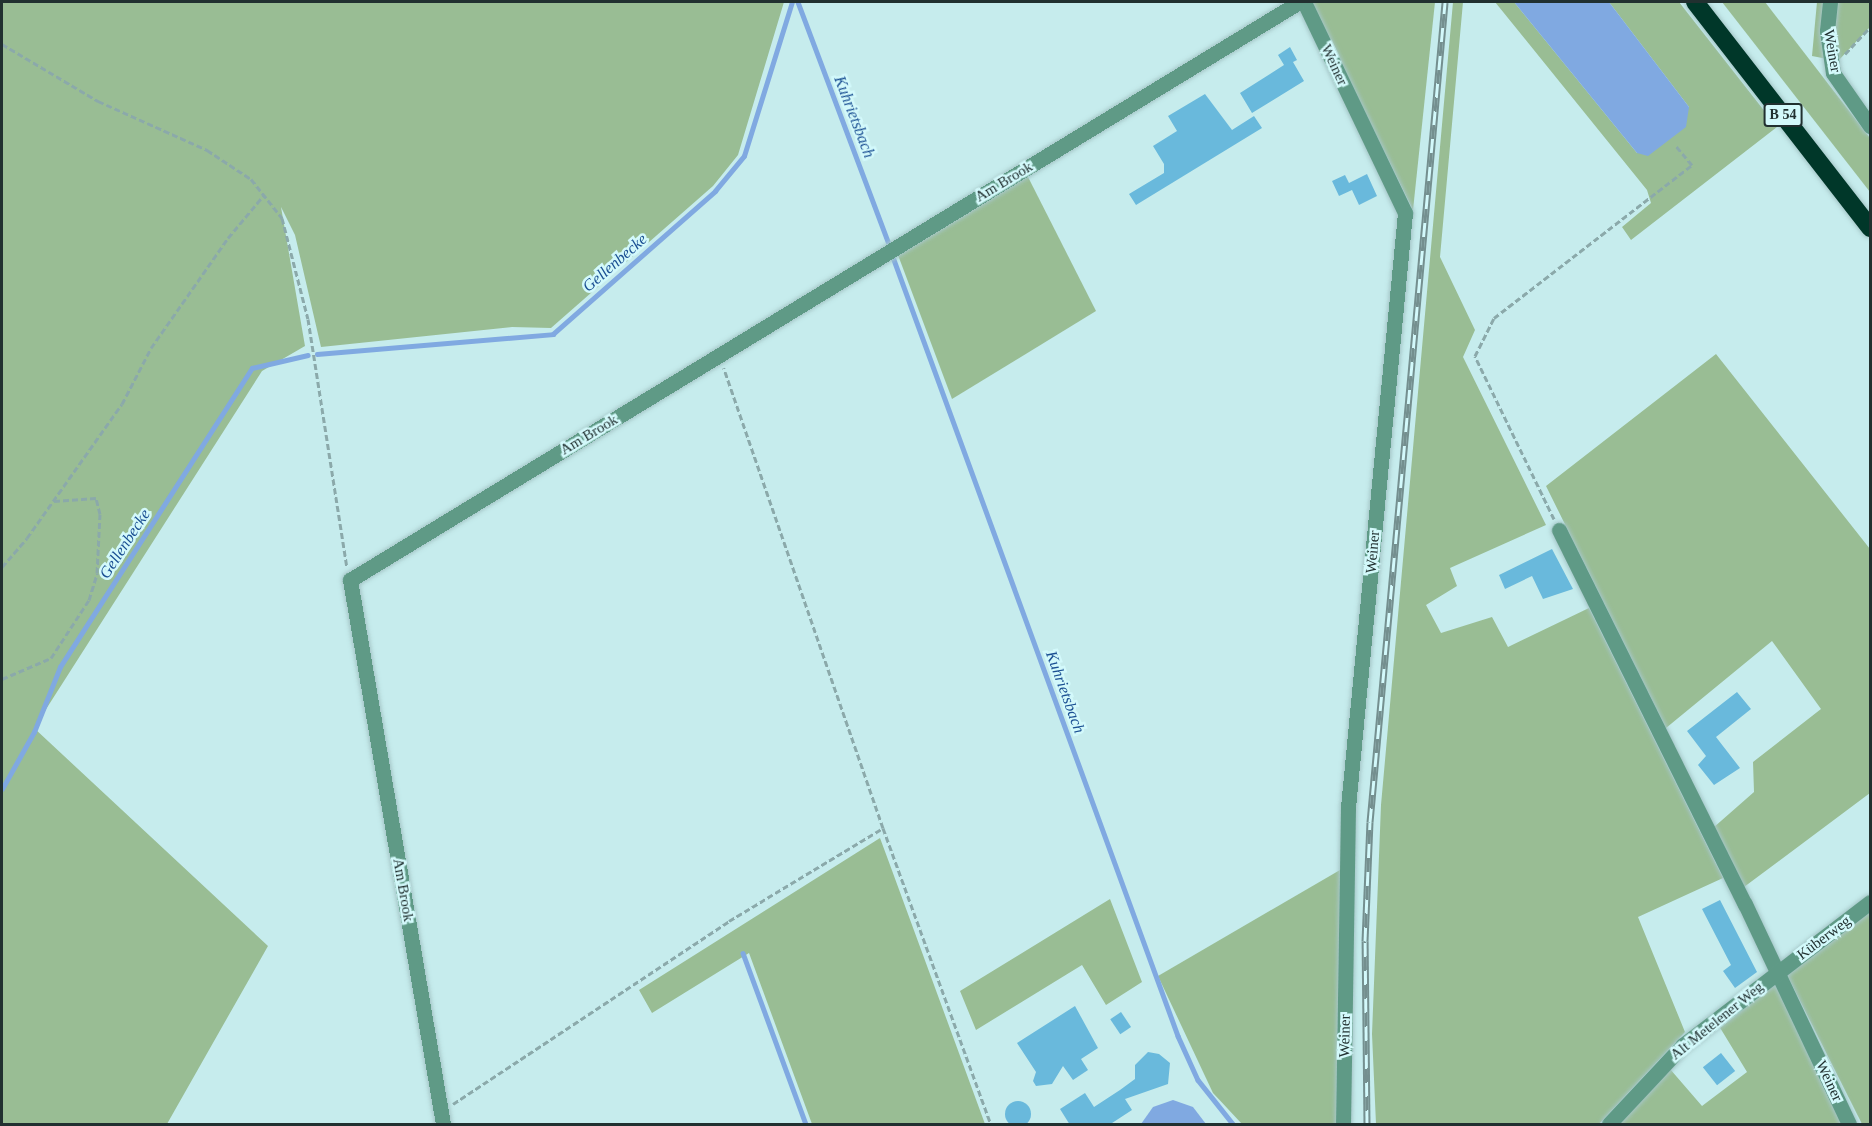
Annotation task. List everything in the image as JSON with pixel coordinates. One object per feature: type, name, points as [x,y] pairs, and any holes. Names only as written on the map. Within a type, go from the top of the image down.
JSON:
[{"type":"highway","name":"B 54","points":[[1695,2],[1870,228]]},
{"type":"street","name":"Am Brook","points":[[442,1118],[350,580],[1299,2]]},
{"type":"street","name":"Weiner","points":[[1304,2],[1405,213],[1348,807],[1343,1125]]},
{"type":"street","name":"Weiner","points":[[1830,2],[1827,31],[1833,73],[1870,126]]},
{"type":"street","name":"Weiner","points":[[1559,530],[1777,972],[1849,1125]]},
{"type":"street","name":"Küberweg","points":[[1777,972],[1870,903]]},
{"type":"street","name":"Alt Metelener Weg","points":[[1609,1125],[1683,1046],[1777,972]]},
{"type":"path","points":[[1838,62],[1870,27]]},
{"type":"path","points":[[2,44],[98,100],[207,150],[251,179],[282,218],[308,319],[350,580]]},
{"type":"path","points":[[1559,530],[1475,356],[1494,318],[1692,165],[1676,146]]},
{"type":"path","points":[[2,567],[54,501],[122,404],[151,348],[239,222],[264,195]]},
{"type":"path","points":[[719,355],[883,828],[991,1125]]},
{"type":"path","points":[[2,679],[51,658],[89,600],[97,573],[100,514],[96,498],[54,501]]},
{"type":"path","points":[[442,1118],[729,921],[883,828]]},
{"type":"green space","points":[[2,2],[784,2],[738,155],[713,186],[551,328],[512,327],[321,347],[295,235],[281,207],[305,346],[262,371],[34,728],[268,946],[167,1124],[2,1124]]},
{"type":"green space","points":[[1311,2],[1435,2],[1413,210]]},
{"type":"green space","points":[[1453,2],[1463,2],[1440,257],[1475,330],[1463,357],[1546,525],[1450,568],[1457,586],[1426,605],[1441,633],[1492,617],[1508,647],[1589,608],[1723,878],[1638,917],[1685,1032],[1599,1124],[1376,1124],[1372,1034],[1381,805]]},
{"type":"green space","points":[[1495,2],[1514,2],[1637,153],[1689,107],[1609,2],[1679,2],[1777,127],[1631,240],[1622,227],[1651,203],[1647,190]]},
{"type":"green space","points":[[1722,2],[1765,2],[1870,138],[1870,192]]},
{"type":"green space","points":[[1817,2],[1870,2],[1870,27],[1838,61],[1812,56]]},
{"type":"green space","points":[[1027,175],[1096,311],[952,399],[898,255]]},
{"type":"green space","points":[[1716,354],[1870,549],[1870,793],[1744,887],[1713,828],[1754,792],[1753,762],[1821,709],[1772,641],[1666,728],[1546,486]]},
{"type":"green space","points":[[880,838],[985,1124],[812,1124],[749,953],[652,1013],[639,990]]},
{"type":"green space","points":[[1340,870],[1336,1124],[1242,1124],[1213,1093],[1158,976]]},
{"type":"green space","points":[[1110,899],[1142,982],[1106,1005],[1082,965],[976,1030],[960,991]]},
{"type":"green space","points":[[1870,911],[1870,1124],[1862,1124],[1787,975]]},
{"type":"green space","points":[[1775,983],[1846,1124],[1616,1124],[1670,1069],[1702,1106],[1747,1072],[1719,1026]]},
{"type":"water","points":[[1514,2],[1609,2],[1689,107],[1686,127],[1648,156],[1637,153]]},
{"type":"water","points":[[1173,1100],[1193,1107],[1206,1124],[1141,1124],[1153,1107]]},
{"type":"building","points":[[1290,47],[1297,60],[1293,62],[1304,81],[1252,113],[1240,93],[1284,65],[1278,55]]},
{"type":"building","points":[[1205,94],[1232,130],[1254,116],[1262,128],[1136,205],[1129,194],[1164,173],[1164,164],[1153,146],[1177,131],[1168,116]]},
{"type":"building","points":[[1367,174],[1377,196],[1359,205],[1352,190],[1339,196],[1332,181],[1345,175],[1349,183]]},
{"type":"building","points":[[1552,549],[1573,589],[1543,599],[1532,576],[1505,589],[1499,575]]},
{"type":"building","points":[[1737,692],[1751,709],[1716,737],[1740,768],[1714,785],[1698,765],[1706,756],[1687,731]]},
{"type":"building","points":[[1720,900],[1757,972],[1735,988],[1723,971],[1731,965],[1702,909]]},
{"type":"building","points":[[1075,1006],[1098,1048],[1081,1059],[1088,1070],[1073,1080],[1063,1066],[1052,1084],[1036,1086],[1033,1081],[1036,1072],[1017,1043]]},
{"type":"building","points":[[1121,1012],[1131,1027],[1120,1034],[1110,1019]]},
{"type":"building","points":[[1148,1052],[1159,1054],[1170,1063],[1168,1084],[1125,1099],[1132,1110],[1109,1125],[1070,1125],[1060,1109],[1085,1093],[1094,1107],[1135,1079],[1135,1065]]},
{"type":"building","points":[[1721,1053],[1735,1071],[1717,1085],[1703,1067]]},
{"type":"building","points":[[1018,1101],[1027,1105],[1031,1114],[1027,1123],[1018,1127],[1009,1123],[1005,1114],[1009,1105]]},
{"type":"waterway","name":"Gellenbecke","points":[[317,354],[553,334],[715,191],[744,156],[792,2]]},
{"type":"waterway","name":"Kuhrietsbach","points":[[798,2],[888,242]]},
{"type":"waterway","name":"Kuhrietsbach","points":[[893,257],[1178,1036],[1198,1080],[1233,1124]]},
{"type":"waterway","name":"Gellenbecke","points":[[2,789],[34,732],[60,667],[252,368],[308,355]]},
{"type":"waterway","points":[[743,953],[806,1124]]},
{"type":"railway","points":[[1367,1124],[1365,941],[1370,822],[1445,2]]}]
